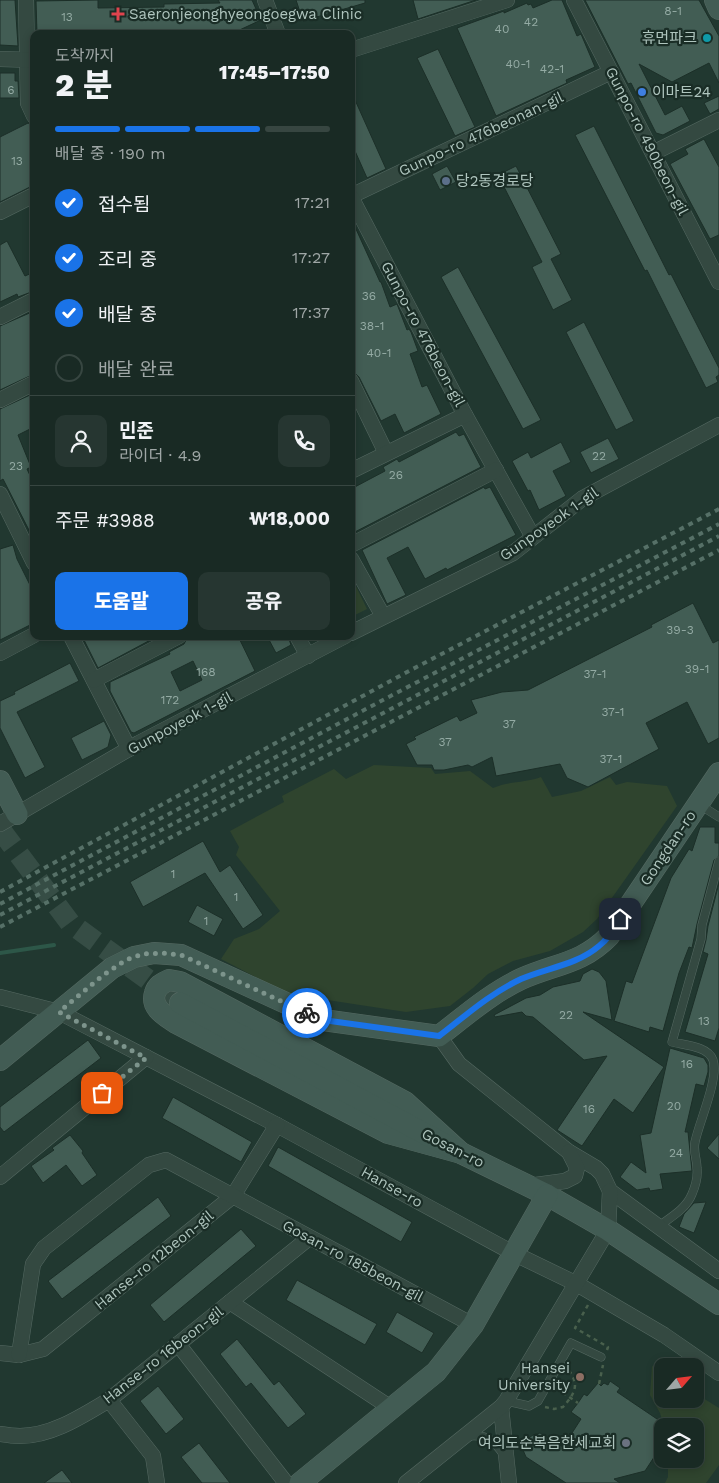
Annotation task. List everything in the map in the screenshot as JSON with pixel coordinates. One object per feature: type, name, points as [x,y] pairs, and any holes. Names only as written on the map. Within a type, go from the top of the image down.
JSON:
[{"type":"street","points":[[26,0],[30,60],[28,103],[30,107]]},
{"type":"street","points":[[265,0],[276,30]]},
{"type":"street","points":[[355,49],[507,0]]},
{"type":"street","name":"Gunpo-ro 490beon-gil","points":[[574,0],[719,282]]},
{"type":"street","points":[[715,0],[719,9]]},
{"type":"street","points":[[0,59],[30,60]]},
{"type":"street","name":"Gunpo-ro 476beonan-gil","points":[[355,194],[612,72]]},
{"type":"street","points":[[653,153],[719,120]]},
{"type":"street","points":[[0,212],[30,197]]},
{"type":"street","name":"Gunpo-ro 476beon-gil","points":[[355,204],[465,415],[533,537]]},
{"type":"street","points":[[0,317],[30,302]]},
{"type":"street","points":[[0,400],[30,385]]},
{"type":"street","points":[[355,389],[386,452]]},
{"type":"street","points":[[355,469],[465,415]]},
{"type":"street","name":"Gunpoyeok 1-gil","points":[[355,631],[513,553],[583,498],[719,425]]},
{"type":"street","points":[[355,543],[496,470]]},
{"type":"street","points":[[0,494],[5,517],[30,546]]},
{"type":"street","points":[[355,566],[383,616]]},
{"type":"street","points":[[0,653],[30,638]]},
{"type":"street","points":[[73,640],[130,749]]},
{"type":"street","points":[[94,680],[172,640]]},
{"type":"street","points":[[300,640],[308,656]]},
{"type":"street","name":"Gunpoyeok 1-gil","points":[[8,819],[130,749],[338,640]]},
{"type":"street","name":"Gongdan-ro","points":[[439,1036],[483,1002],[521,979],[558,967],[582,957],[598,947],[609,936],[719,773]]},
{"type":"street","points":[[0,781],[8,819]]},
{"type":"street","points":[[0,1060],[102,976],[126,960],[143,954],[163,953],[181,955],[323,1020],[439,1036],[459,1064],[569,1152],[596,1168],[602,1174],[610,1191],[608,1230],[504,1404],[406,1483]]},
{"type":"street","points":[[169,980],[180,982],[404,1102],[461,1153],[388,1133],[176,1023],[162,1014],[154,1004],[157,988],[162,982],[169,980]]},
{"type":"street","name":"Hanse-ro","points":[[0,996],[59,1012],[278,1125],[515,1254],[577,1284],[664,1335],[719,1372]]},
{"type":"street","name":"Gosan-ro","points":[[180,1003],[461,1153],[547,1195],[608,1230],[719,1304]]},
{"type":"street","points":[[0,1177],[146,1058]]},
{"type":"street","name":"Hanse-ro 12beon-gil","points":[[0,1353],[19,1355],[43,1349],[233,1196],[278,1125]]},
{"type":"street","points":[[528,1186],[565,1181],[575,1176],[577,1168],[569,1152]]},
{"type":"street","name":"Gosan-ro 185beon-gil","points":[[19,1355],[33,1264],[44,1248],[149,1165],[166,1160],[473,1325]]},
{"type":"street","points":[[610,1191],[719,1271]]},
{"type":"street","points":[[300,1483],[436,1372],[473,1325],[547,1195]]},
{"type":"street","name":"Hanse-ro 16beon-gil","points":[[0,1434],[20,1436],[47,1431],[74,1421],[110,1400],[309,1238]]},
{"type":"street","points":[[230,1302],[391,1408]]},
{"type":"street","points":[[178,1344],[286,1483]]},
{"type":"street","points":[[110,1400],[153,1456],[157,1483]]},
{"type":"street","points":[[504,1404],[509,1483]]},
{"type":"lane","points":[[698,804],[719,817]]},
{"type":"lane","points":[[659,1226],[682,1209],[692,1196],[698,1167],[694,1155],[695,1142],[715,1072],[713,1058],[704,1050],[672,1042],[701,939],[702,924],[719,861]]},
{"type":"lane","points":[[504,1404],[529,1406],[536,1403],[571,1343],[601,1357]]},
{"type":"lane","points":[[464,1437],[481,1435],[494,1441],[506,1458]]},
{"type":"path","points":[[588,1303],[575,1328],[608,1347]]},
{"type":"path","points":[[536,1403],[548,1408],[559,1408],[564,1407],[571,1398],[576,1386],[573,1377],[567,1368],[559,1363]]},
{"type":"path","points":[[548,1382],[578,1403]]},
{"type":"green space","points":[[355,584],[367,609],[355,615]]},
{"type":"green space","points":[[374,765],[431,768],[435,774],[470,771],[493,788],[541,777],[552,797],[581,791],[610,777],[616,785],[627,782],[667,786],[677,806],[597,919],[583,932],[550,951],[513,961],[488,974],[450,1006],[406,1012],[288,994],[221,959],[234,939],[259,929],[280,911],[236,855],[239,847],[230,831],[284,802],[282,796],[334,769],[346,779]]},
{"type":"green space","points":[[652,1366],[654,1367],[654,1402],[650,1395]]},
{"type":"green space","points":[[704,1399],[719,1408],[719,1465],[706,1483],[665,1483],[668,1477],[668,1468],[704,1468],[704,1418],[662,1418],[657,1408],[704,1408]]},
{"type":"building","points":[[0,0],[15,0],[18,46],[0,45]]},
{"type":"building","points":[[98,0],[98,8],[164,7],[164,4],[220,3],[218,0],[252,0],[261,20],[240,30],[37,30],[36,1]]},
{"type":"building","points":[[296,0],[365,0],[365,3],[303,21]]},
{"type":"building","points":[[413,0],[476,0],[418,19]]},
{"type":"building","points":[[552,0],[562,0],[577,36],[581,34],[595,67],[566,80],[567,83],[496,116],[457,28],[504,11],[504,13],[527,3],[528,5],[531,4],[533,8]]},
{"type":"building","points":[[585,0],[699,0],[719,36],[719,83],[709,63],[672,82],[639,64],[665,115],[682,106],[690,121],[663,135],[656,133],[631,83],[628,84]]},
{"type":"building","points":[[438,49],[475,127],[455,136],[417,58]]},
{"type":"building","points":[[0,73],[15,73],[15,81],[18,81],[19,98],[0,98]]},
{"type":"building","points":[[719,96],[719,109],[710,114],[704,103]]},
{"type":"building","points":[[355,100],[386,169],[367,178],[355,151]]},
{"type":"building","points":[[28,123],[30,124],[30,187],[0,202],[0,137]]},
{"type":"building","points":[[594,126],[669,275],[671,274],[719,368],[719,375],[716,377],[718,382],[706,388],[647,270],[645,271],[575,135]]},
{"type":"building","points":[[704,139],[719,167],[719,235],[710,239],[670,164],[688,154],[685,149]]},
{"type":"building","points":[[447,166],[456,182],[440,190],[432,174]]},
{"type":"building","points":[[516,166],[561,254],[551,259],[572,300],[553,310],[532,267],[542,262],[498,175]]},
{"type":"building","points":[[355,227],[381,282],[390,307],[397,304],[407,330],[409,329],[411,332],[418,351],[410,354],[422,387],[427,385],[441,414],[404,433],[395,414],[381,421],[359,377],[355,374]]},
{"type":"building","points":[[7,241],[25,276],[30,274],[30,292],[18,297],[17,294],[0,302],[0,245]]},
{"type":"building","points":[[458,267],[541,420],[523,429],[441,277]]},
{"type":"building","points":[[30,313],[30,376],[0,390],[0,326]]},
{"type":"building","points":[[584,322],[634,421],[616,430],[566,332]]},
{"type":"building","points":[[30,395],[30,429],[18,435],[30,465],[30,468],[27,469],[30,475],[30,532],[3,479],[0,481],[0,409]]},
{"type":"building","points":[[456,432],[459,436],[464,434],[481,467],[355,532],[355,487],[385,471],[383,467],[397,459],[399,462]]},
{"type":"building","points":[[608,438],[619,459],[591,473],[580,452]]},
{"type":"building","points":[[561,442],[571,462],[553,471],[566,496],[539,510],[530,490],[528,491],[512,461],[528,452],[531,458]]},
{"type":"building","points":[[484,487],[485,489],[490,487],[516,535],[425,579],[408,547],[387,558],[406,595],[387,604],[362,550]]},
{"type":"building","points":[[13,545],[17,559],[30,585],[30,625],[0,640],[0,549]]},
{"type":"building","points":[[693,603],[713,643],[719,640],[719,738],[708,744],[687,702],[646,723],[659,749],[588,787],[567,778],[560,764],[496,776],[492,757],[472,767],[468,765],[444,770],[434,770],[432,765],[417,765],[406,744],[416,739],[414,737],[457,716],[460,721],[477,713],[471,700],[502,692],[528,690],[652,627],[651,625]]},
{"type":"building","points":[[84,640],[150,640],[98,668]]},
{"type":"building","points":[[186,640],[240,640],[255,671],[134,733],[131,732],[110,691],[110,682],[170,654],[169,652],[184,644]],"holes":[[[193,661],[202,680],[180,691],[171,672]]]},
{"type":"building","points":[[269,640],[289,640],[291,645],[276,653]]},
{"type":"building","points":[[70,663],[79,681],[17,712],[45,767],[25,778],[0,728],[0,701]]},
{"type":"building","points":[[104,721],[111,735],[108,747],[82,760],[71,738]]},
{"type":"building","points":[[700,827],[715,827],[715,843],[719,843],[719,856],[714,860],[692,948],[689,947],[679,973],[663,1031],[650,1027],[649,1032],[614,1021],[626,981],[632,983],[671,878],[689,849],[692,851]]},
{"type":"building","points":[[203,841],[220,872],[230,865],[263,915],[243,929],[205,873],[143,907],[130,882]]},
{"type":"building","points":[[719,883],[719,1028],[715,1041],[685,1032],[708,954],[703,952]]},
{"type":"building","points":[[197,905],[223,919],[214,936],[188,922]]},
{"type":"building","points":[[592,969],[599,972],[606,981],[612,1020],[583,1012],[664,1067],[633,1113],[614,1099],[582,1146],[557,1130],[607,1056],[584,1060],[533,1017],[526,1016],[522,1012],[495,1017],[494,1015],[526,998],[540,995],[553,987],[580,981],[583,974]]},
{"type":"building","points":[[88,1040],[101,1058],[4,1132],[0,1127],[0,1107]]},
{"type":"building","points":[[670,1048],[704,1058],[708,1065],[704,1086],[696,1084],[685,1132],[688,1132],[692,1171],[660,1174],[663,1189],[650,1191],[649,1188],[637,1190],[620,1177],[631,1162],[646,1173],[640,1135],[651,1133]]},
{"type":"building","points":[[173,1097],[252,1142],[241,1162],[162,1118]]},
{"type":"building","points":[[719,1134],[719,1159],[707,1148]]},
{"type":"building","points":[[70,1135],[83,1151],[82,1153],[97,1175],[82,1186],[66,1165],[43,1183],[31,1166],[54,1150],[52,1148]]},
{"type":"building","points":[[278,1147],[412,1222],[401,1242],[268,1166]]},
{"type":"building","points":[[158,1197],[171,1216],[62,1299],[48,1281]]},
{"type":"building","points":[[706,1202],[694,1233],[679,1227],[684,1214],[694,1203]]},
{"type":"building","points":[[241,1229],[256,1246],[164,1322],[150,1305]]},
{"type":"building","points":[[297,1280],[377,1324],[365,1345],[286,1300]]},
{"type":"building","points":[[397,1312],[434,1333],[422,1353],[386,1332]]},
{"type":"building","points":[[237,1339],[274,1385],[279,1381],[306,1414],[288,1428],[251,1383],[246,1387],[220,1354]]},
{"type":"building","points":[[610,1381],[620,1388],[617,1392],[656,1418],[654,1418],[654,1457],[645,1471],[614,1479],[620,1483],[566,1483],[526,1457],[523,1450],[524,1444],[527,1439],[540,1433],[563,1447],[581,1419],[571,1412],[584,1394],[587,1396],[598,1383],[601,1386],[604,1383],[608,1385]]},
{"type":"building","points":[[158,1386],[184,1419],[166,1434],[140,1401]]},
{"type":"building","points":[[199,1443],[230,1483],[202,1483],[181,1457]]},
{"type":"building","points":[[62,1470],[72,1483],[44,1483]]},
{"type":"waterway","points":[[0,953],[54,945]]},
{"type":"tunnel","points":[[0,829],[70,923],[180,1003]]},
{"type":"railway","points":[[0,892],[409,671],[719,509]]},
{"type":"railway","points":[[0,904],[719,524]]},
{"type":"railway","points":[[0,915],[719,536]]},
{"type":"railway","points":[[0,927],[719,550]]},
{"type":"way so far","points":[[102,1093],[146,1058],[59,1012],[112,968],[126,960],[143,954],[163,953],[181,955],[307,1013]]},
{"type":"place","name":"Saeronjeonghyeongoegwa Clinic","points":[[118,14]]},
{"type":"place","name":"휴먼파크","points":[[707,38]]},
{"type":"place","name":"이마트24","points":[[642,92]]},
{"type":"place","name":"당2동경로당","points":[[446,181]]},
{"type":"place","name":"Hansei University","points":[[580,1377]]},
{"type":"place","name":"여의도순복음한세교회","points":[[626,1443]]},
{"type":"route","points":[[307,1013],[323,1020],[439,1036],[483,1002],[521,979],[558,967],[582,957],[598,947],[609,936],[620,919]]}]
